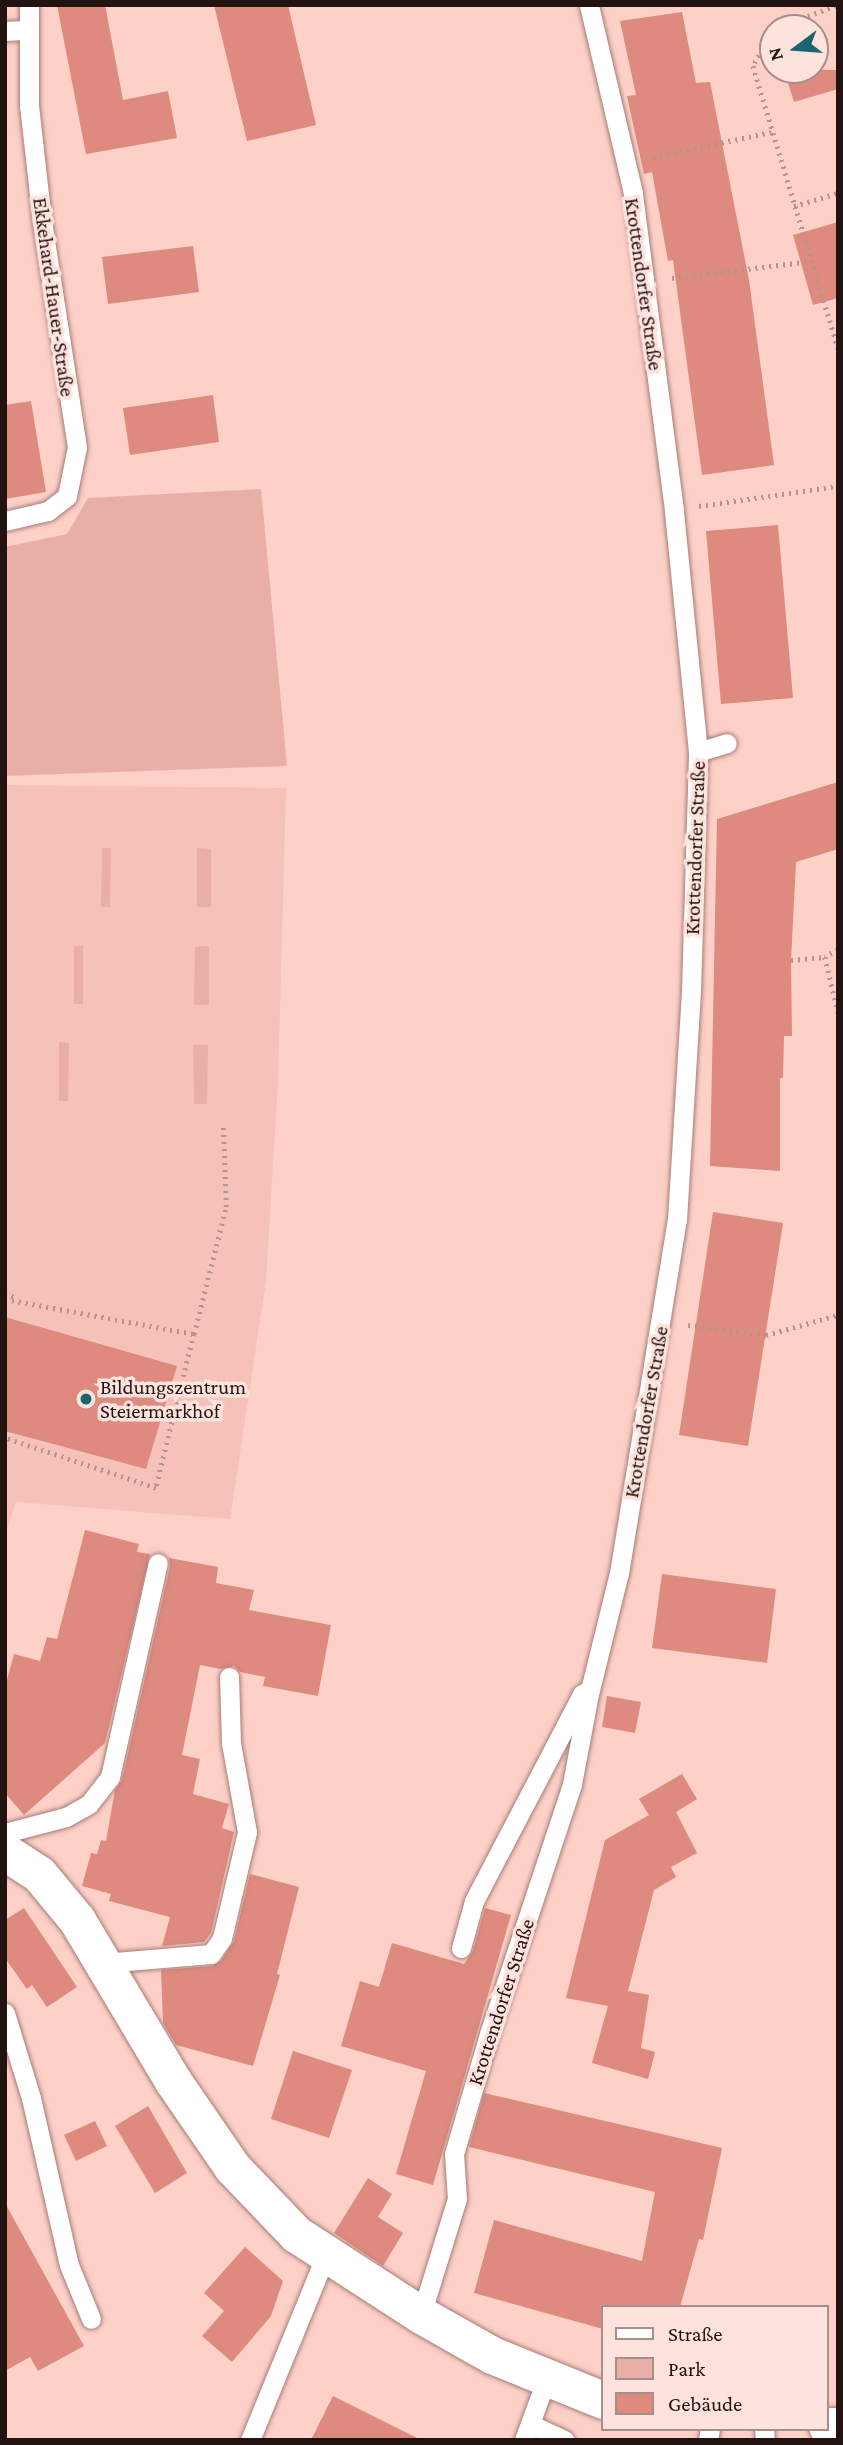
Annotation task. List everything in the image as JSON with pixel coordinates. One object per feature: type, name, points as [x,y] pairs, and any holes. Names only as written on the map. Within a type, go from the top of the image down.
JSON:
[{"type":"street","points":[[5,1852],[39,1874],[77,1920],[173,2081],[232,2166],[296,2234],[326,2256],[492,2356],[546,2380],[602,2400]]},
{"type":"lane","name":"Ekkehard-Hauer-Straße","points":[[5,521],[48,511],[67,496],[76,447],[42,221],[29,106],[29,5]]},
{"type":"lane","name":"Krottendorfer Straße","points":[[421,2315],[457,2199],[454,2154],[489,2034],[572,1784],[590,1690],[619,1573],[677,1220],[691,991],[698,752],[674,510],[633,192],[589,5]]},
{"type":"lane","points":[[5,32],[27,30]]},
{"type":"lane","points":[[698,752],[727,743]]},
{"type":"lane","points":[[5,1833],[89,1804],[110,1777],[158,1563]]},
{"type":"lane","points":[[103,1963],[211,1954],[222,1938],[247,1832],[231,1743],[229,1676]]},
{"type":"lane","name":"Krottendorfer Straße","points":[[461,1948],[474,1901],[582,1694],[590,1690]]},
{"type":"lane","points":[[5,2013],[31,2098],[69,2265],[91,2319]]},
{"type":"lane","points":[[250,2440],[326,2256]]},
{"type":"lane","points":[[546,2380],[527,2432],[564,2440]]},
{"type":"path","points":[[814,14],[838,5]]},
{"type":"path","points":[[759,55],[753,66],[838,348]]},
{"type":"path","points":[[639,160],[772,132]]},
{"type":"path","points":[[794,206],[838,193]]},
{"type":"path","points":[[644,281],[812,261]]},
{"type":"path","points":[[674,510],[838,486]]},
{"type":"path","points":[[791,960],[825,957],[838,950]]},
{"type":"path","points":[[825,957],[838,1012]]},
{"type":"path","points":[[5,1438],[156,1488],[226,1207],[223,1123]]},
{"type":"path","points":[[5,1293],[24,1302]]},
{"type":"path","points":[[5,1299],[194,1334]]},
{"type":"path","points":[[685,1325],[766,1335],[838,1315]]},
{"type":"shaded area","points":[[5,785],[286,788],[278,1081],[266,1281],[230,1519],[16,1502],[5,1534]]},
{"type":"green space","points":[[261,489],[287,766],[5,776],[5,547],[67,534],[88,498]]},
{"type":"green space","points":[[102,848],[111,848],[110,907],[101,907]]},
{"type":"green space","points":[[197,848],[211,849],[211,907],[197,907]]},
{"type":"green space","points":[[74,946],[83,946],[83,1004],[74,1004]]},
{"type":"green space","points":[[209,946],[209,1005],[194,1005],[195,947]]},
{"type":"green space","points":[[59,1042],[69,1043],[68,1101],[59,1101]]},
{"type":"green space","points":[[193,1045],[208,1045],[207,1104],[194,1104]]},
{"type":"building","points":[[57,5],[105,5],[123,100],[168,91],[177,138],[86,154]]},
{"type":"building","points":[[214,5],[288,5],[316,125],[247,141]]},
{"type":"building","points":[[682,12],[696,83],[710,82],[749,280],[774,465],[702,475],[673,260],[668,261],[652,172],[644,174],[627,96],[636,95],[620,21]]},
{"type":"building","points":[[829,70],[838,70],[838,89],[794,102],[788,84],[829,84]]},
{"type":"building","points":[[838,222],[838,298],[813,305],[793,235]]},
{"type":"building","points":[[193,246],[199,292],[108,304],[102,257]]},
{"type":"building","points":[[213,395],[219,442],[130,455],[123,408]]},
{"type":"building","points":[[31,401],[46,492],[5,499],[5,405]]},
{"type":"building","points":[[778,525],[793,698],[721,704],[706,531]]},
{"type":"building","points":[[838,782],[838,849],[796,862],[791,960],[792,1036],[784,1036],[783,1078],[780,1078],[780,1171],[710,1166],[717,819]]},
{"type":"building","points":[[713,1212],[783,1223],[748,1446],[679,1435]]},
{"type":"building","name":"Bildungszentrum Steiermarkhof","points":[[5,1317],[177,1366],[146,1469],[5,1431]]},
{"type":"building","points":[[85,1530],[139,1544],[137,1552],[150,1554],[105,1743],[24,1815],[5,1793],[5,1687],[14,1654],[40,1661],[47,1637],[57,1639]]},
{"type":"building","points":[[169,1558],[218,1567],[216,1583],[254,1590],[249,1610],[331,1625],[318,1696],[263,1686],[265,1677],[240,1672],[234,1666],[221,1669],[200,1665],[182,1755],[200,1759],[193,1794],[229,1804],[222,1828],[234,1832],[211,1933],[204,1942],[162,1946],[170,1917],[109,1901],[111,1894],[82,1886],[91,1853],[97,1854],[101,1840],[106,1841],[115,1790],[122,1780],[170,1566]]},
{"type":"building","points":[[662,1574],[776,1589],[767,1663],[652,1648]]},
{"type":"building","points":[[607,1696],[641,1702],[635,1733],[602,1727]]},
{"type":"building","points":[[682,1774],[697,1799],[676,1812],[697,1853],[671,1867],[676,1877],[654,1890],[628,1991],[649,1995],[641,2048],[655,2052],[648,2079],[592,2063],[608,2006],[566,1998],[605,1840],[649,1815],[639,1799]]},
{"type":"building","points":[[250,1874],[299,1887],[277,1974],[280,1975],[253,2066],[176,2045],[163,2023],[161,1970],[212,1966],[221,1961],[234,1941]]},
{"type":"building","points":[[24,1908],[77,1987],[47,2007],[32,1985],[27,1989],[5,1958],[5,1920]]},
{"type":"building","points":[[485,1908],[511,1915],[433,2185],[396,2174],[426,2071],[341,2046],[360,1981],[379,1987],[392,1943],[464,1964],[473,1951]]},
{"type":"building","points":[[293,2051],[352,2070],[329,2138],[271,2119]]},
{"type":"building","points":[[484,2093],[722,2148],[703,2240],[699,2239],[681,2305],[602,2305],[602,2329],[474,2293],[494,2220],[642,2261],[655,2192],[469,2147]]},
{"type":"building","points":[[148,2106],[187,2173],[155,2193],[115,2126]]},
{"type":"building","points":[[95,2121],[107,2146],[76,2161],[64,2135]]},
{"type":"building","points":[[368,2178],[392,2194],[378,2217],[403,2233],[383,2266],[334,2233]]},
{"type":"building","points":[[5,2203],[84,2346],[38,2371],[30,2357],[5,2371]]},
{"type":"building","points":[[245,2247],[283,2281],[271,2316],[232,2362],[202,2336],[224,2311],[204,2293]]},
{"type":"building","points":[[333,2396],[421,2440],[311,2440]]},
{"type":"place","name":"Bildungszentrum Steiermarkhof","points":[[86,1399]]}]
